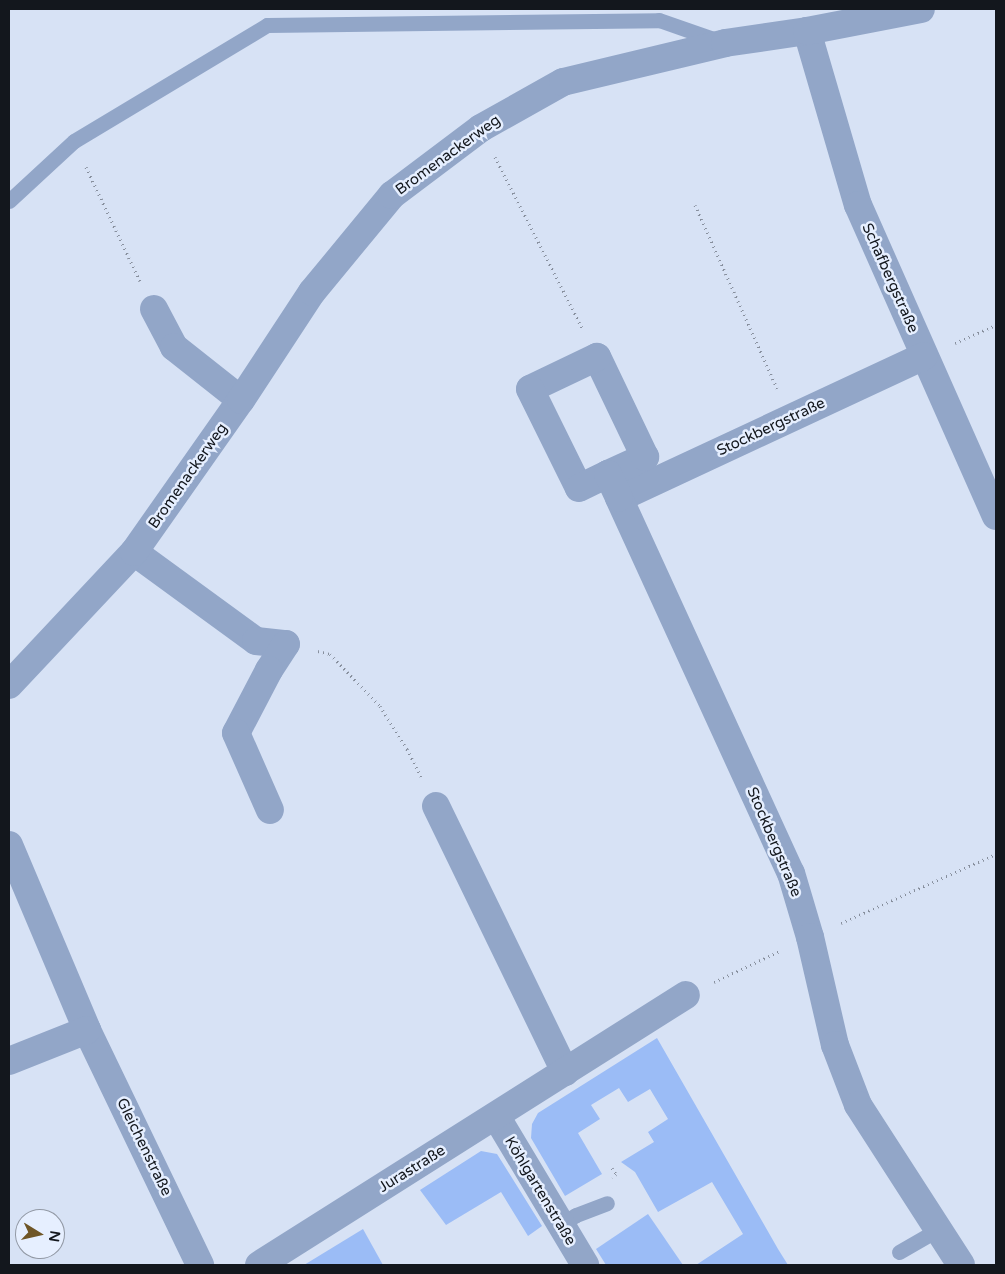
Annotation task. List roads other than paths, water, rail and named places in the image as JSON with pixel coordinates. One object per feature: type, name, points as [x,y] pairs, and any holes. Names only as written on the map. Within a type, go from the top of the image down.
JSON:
[{"type":"street","name":"Bromenackerweg","points":[[9,685],[134,552],[242,400],[312,292],[392,195],[480,128],[563,82],[725,43],[807,31],[921,9]]},
{"type":"street","name":"Schafbergstraße","points":[[807,31],[858,205],[996,516]]},
{"type":"street","points":[[154,309],[174,347],[242,400]]},
{"type":"street","name":"Stockbergstraße","points":[[614,486],[645,457],[597,357],[530,389],[579,488],[614,486],[791,418],[924,356]]},
{"type":"street","name":"Stockbergstraße","points":[[614,486],[790,873],[810,937],[834,1045],[858,1105],[961,1265]]},
{"type":"street","points":[[134,552],[256,640],[286,644],[269,670],[236,733],[270,810]]},
{"type":"street","points":[[436,806],[565,1072]]},
{"type":"street","name":"Gleichenstraße","points":[[9,845],[88,1030],[200,1265]]},
{"type":"street","name":"Jurastraße","points":[[259,1265],[686,995]]},
{"type":"street","points":[[9,1061],[88,1030]]},
{"type":"street","name":"Köhlgartenstraße","points":[[496,1116],[585,1265]]},
{"type":"lane","points":[[9,201],[74,141],[267,25],[659,20],[725,43]]},
{"type":"lane","points":[[561,1224],[576,1215],[607,1203]]},
{"type":"lane","points":[[899,1252],[939,1229]]}]
